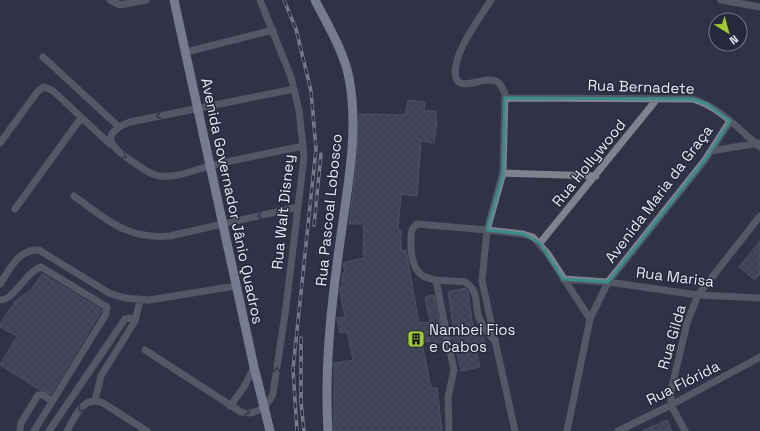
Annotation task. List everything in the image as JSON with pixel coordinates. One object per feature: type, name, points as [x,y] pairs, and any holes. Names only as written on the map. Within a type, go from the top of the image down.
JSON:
[{"type":"main road","name":"Avenida Governador Jânio Quadros","points":[[174,0],[254,367],[270,431]]},
{"type":"main road","name":"Rua Pascoal Lobosco","points":[[315,0],[346,65],[352,110],[348,179],[330,336],[326,393],[328,431]]},
{"type":"street","points":[[110,0],[120,5],[146,0]]},
{"type":"street","name":"Rua Walt Disney","points":[[260,0],[273,30],[294,89],[299,110],[304,165],[274,388],[270,400],[265,407]]},
{"type":"street","points":[[491,0],[458,56],[456,63],[456,79],[460,83],[466,84],[494,80],[502,88],[505,98],[503,173],[487,230],[482,281],[515,431]]},
{"type":"street","points":[[721,0],[757,4]]},
{"type":"street","points":[[186,52],[273,30]]},
{"type":"street","points":[[43,56],[118,126]]},
{"type":"street","points":[[0,143],[38,91],[44,87],[52,90],[117,152],[152,174],[168,176],[303,146]]},
{"type":"street","points":[[110,144],[110,138],[118,126],[130,122],[197,107],[294,89]]},
{"type":"street","name":"Rua Bernadete","points":[[505,98],[670,98],[700,101],[720,111],[758,145]]},
{"type":"street","name":"Rua Hollywood","points":[[540,243],[596,176],[657,99]]},
{"type":"street","points":[[15,209],[82,118]]},
{"type":"street","name":"Avenida Maria da Graça","points":[[567,431],[590,319],[608,282],[711,151],[730,121]]},
{"type":"street","points":[[711,151],[758,145]]},
{"type":"street","points":[[503,173],[596,176]]},
{"type":"street","points":[[74,196],[115,225],[144,236],[170,236],[298,207]]},
{"type":"street","name":"Rua Gilda","points":[[684,431],[671,405],[671,390],[687,323],[698,295],[760,216]]},
{"type":"street","points":[[495,342],[479,318],[474,290],[470,286],[465,282],[436,280],[423,277],[417,272],[411,251],[413,226],[417,224],[487,230],[523,234],[533,237],[540,243],[590,319]]},
{"type":"street","points":[[0,284],[16,259],[32,250],[39,250],[109,293],[140,300],[149,300],[236,286]]},
{"type":"street","points":[[0,300],[8,298],[30,274],[41,267],[107,307],[106,314],[34,431]]},
{"type":"street","name":"Rua Marisa","points":[[563,279],[608,282],[698,295],[760,298]]},
{"type":"street","points":[[436,280],[454,370],[448,397],[449,431]]},
{"type":"street","points":[[95,400],[101,376],[107,364],[135,321],[140,300]]},
{"type":"street","points":[[49,431],[125,319],[130,318],[135,321]]},
{"type":"street","points":[[145,350],[241,412],[248,413],[265,407]]},
{"type":"street","name":"Rua Flórida","points":[[618,431],[671,405],[760,356]]},
{"type":"street","points":[[98,359],[107,364]]},
{"type":"street","points":[[230,406],[244,387],[254,367]]},
{"type":"street","points":[[20,431],[21,423],[38,395],[43,395],[52,401]]},
{"type":"street","points":[[67,431],[81,408],[85,404],[95,400],[103,403],[147,431]]},
{"type":"highlighted area","points":[[505,98],[693,99],[707,104],[730,121],[705,160],[608,282],[563,279],[540,243],[523,234],[487,230],[503,173]]},
{"type":"building","name":"Nambei Fios e Cabos","points":[[408,100],[425,102],[424,111],[436,111],[437,120],[434,143],[421,141],[417,196],[401,194],[398,229],[401,231],[401,251],[406,250],[419,323],[430,322],[425,297],[434,295],[444,340],[443,342],[434,344],[433,341],[422,342],[431,388],[437,388],[442,431],[334,431],[334,363],[353,360],[347,332],[340,333],[337,318],[345,317],[340,292],[340,287],[342,287],[342,273],[345,273],[343,263],[363,258],[364,224],[349,224],[357,157],[359,114],[405,115]]},
{"type":"building","points":[[760,241],[760,274],[755,280],[739,267]]},
{"type":"building","points":[[42,274],[102,310],[51,394],[40,390],[0,365],[17,336],[0,327],[0,324],[16,300],[31,290]]},
{"type":"building","points":[[465,288],[468,292],[474,335],[482,333],[485,343],[475,344],[480,367],[461,371],[454,341],[451,338],[451,332],[454,332],[448,292]]},
{"type":"building","points":[[667,420],[672,431],[642,431]]},
{"type":"railway","points":[[284,0],[296,29],[311,91],[316,149],[293,369],[297,431]]},
{"type":"railway","points":[[314,225],[321,154]]},
{"type":"railway","points":[[301,338],[301,402],[304,431]]},
{"type":"place","name":"Nambei Fios e Cabos","points":[[416,339]]}]
